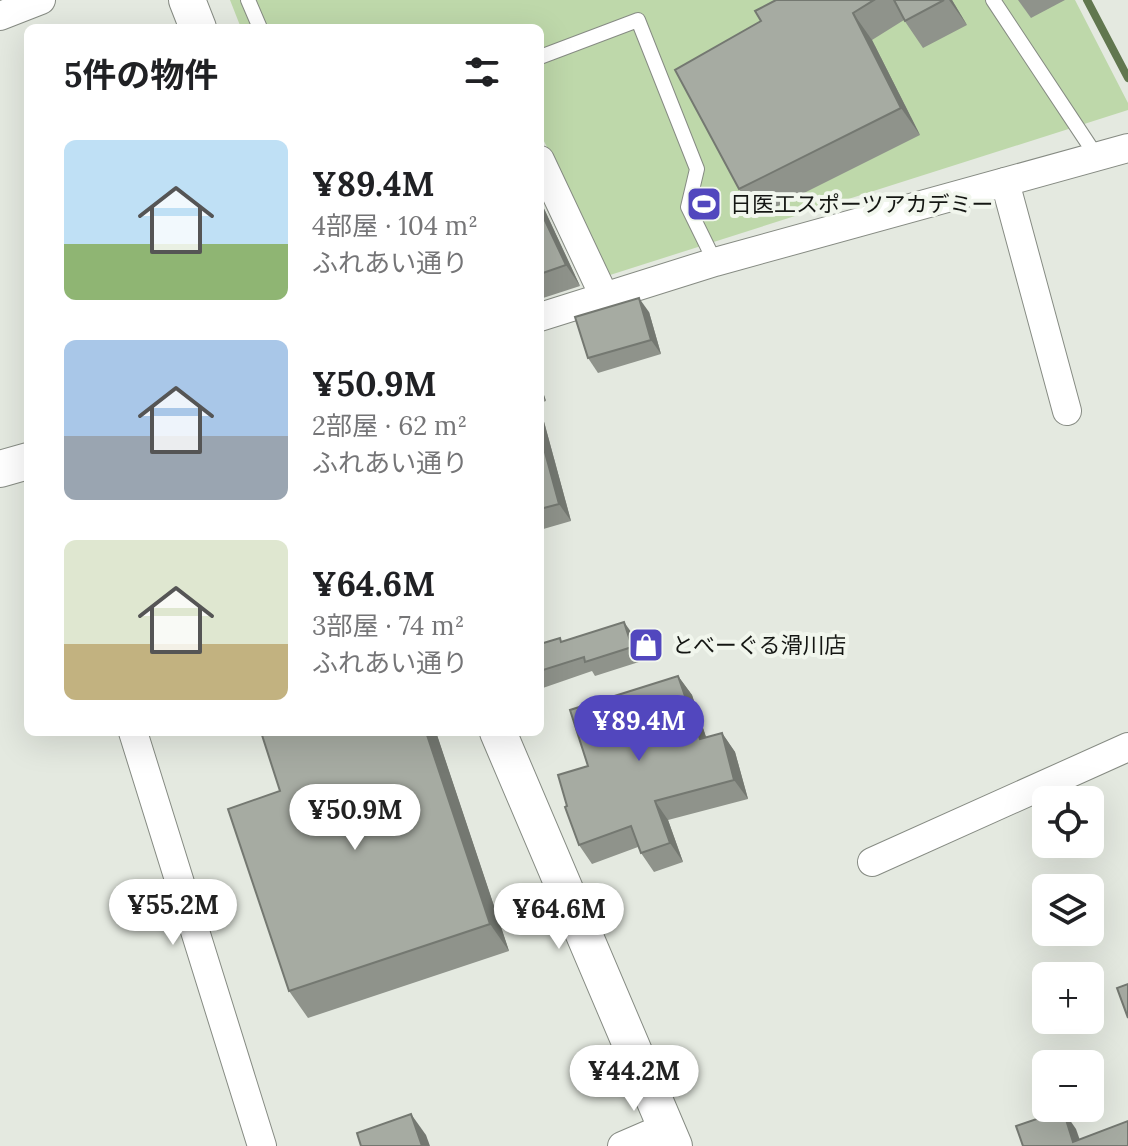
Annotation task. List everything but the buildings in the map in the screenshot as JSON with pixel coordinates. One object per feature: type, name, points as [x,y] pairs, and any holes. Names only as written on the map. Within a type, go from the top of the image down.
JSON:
[{"type":"street","points":[[0,16],[41,0]]},
{"type":"street","points":[[187,0],[196,24]]},
{"type":"street","points":[[544,316],[715,262],[1128,148]]},
{"type":"street","points":[[544,168],[605,298]]},
{"type":"street","points":[[1005,182],[1067,411]]},
{"type":"street","points":[[0,469],[24,462]]},
{"type":"street","points":[[134,736],[262,1146]]},
{"type":"street","points":[[500,736],[670,1137],[622,1146]]},
{"type":"street","points":[[872,862],[1128,747]]},
{"type":"lane","points":[[248,0],[258,24]]},
{"type":"lane","points":[[993,0],[1097,157]]},
{"type":"lane","points":[[544,55],[638,20],[697,169],[688,207],[715,262]]},
{"type":"green space","name":"日医工スポーツアカデミー","points":[[230,0],[1075,0],[1128,103],[1128,110],[610,275],[544,141],[544,24],[239,24]]},
{"type":"waterway","points":[[1087,0],[1128,78]]},
{"type":"place","name":"日医工スポーツアカデミー","points":[[704,204]]},
{"type":"place","name":"とべーぐる滑川店","points":[[646,645]]}]
